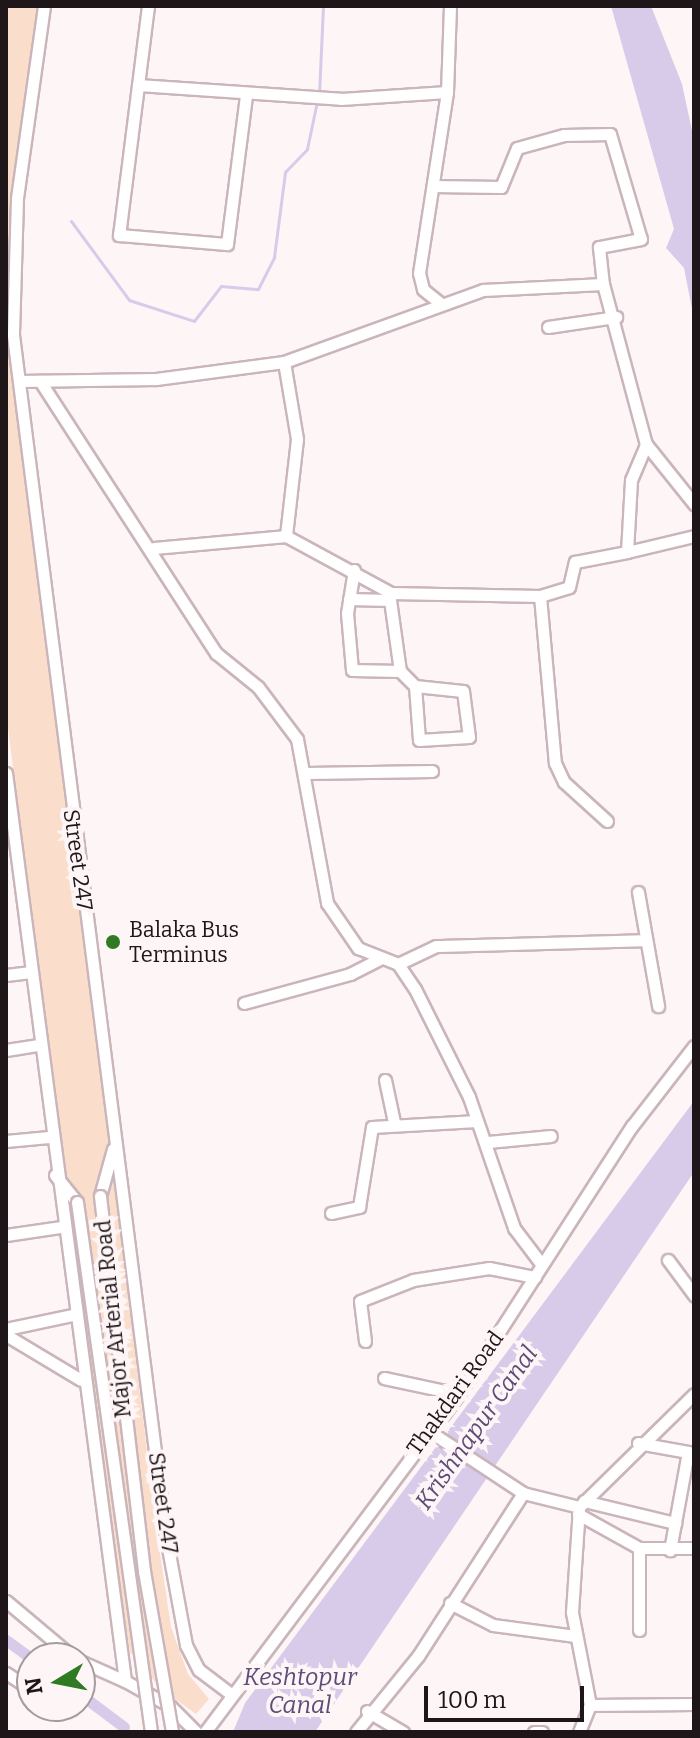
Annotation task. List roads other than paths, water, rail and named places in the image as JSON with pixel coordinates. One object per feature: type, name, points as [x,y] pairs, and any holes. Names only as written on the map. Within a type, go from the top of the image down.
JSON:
[{"type":"street","name":"Street 247","points":[[44,6],[12,251],[19,381],[115,1144],[186,1645],[199,1670],[231,1694]]},
{"type":"street","points":[[148,6],[117,233],[220,247],[228,240],[246,95]]},
{"type":"street","points":[[440,303],[423,289],[419,273],[447,92],[450,6]]},
{"type":"street","points":[[138,85],[318,98],[447,92]]},
{"type":"street","points":[[433,186],[501,187],[517,148],[564,135],[610,134],[641,239],[599,247],[603,284],[616,317],[646,444],[694,504]]},
{"type":"street","points":[[19,381],[156,379],[284,362],[366,338],[440,303],[483,290],[603,284]]},
{"type":"street","points":[[548,327],[616,317]]},
{"type":"street","points":[[284,362],[297,439],[286,536]]},
{"type":"street","points":[[40,381],[79,450],[154,548],[216,653],[258,687],[297,739],[307,773],[327,903],[358,948],[379,959],[398,964],[436,946],[645,940]]},
{"type":"street","points":[[627,552],[631,480],[646,444]]},
{"type":"street","points":[[154,548],[286,536],[354,570],[391,593],[540,596],[569,587],[575,562],[694,536]]},
{"type":"street","points":[[354,570],[349,599],[354,673],[400,671]]},
{"type":"street","points":[[540,596],[555,763],[564,782],[607,821]]},
{"type":"street","points":[[349,599],[390,600],[400,671],[415,686],[463,691],[469,737],[419,740],[415,686]]},
{"type":"street","points":[[307,773],[432,771]]},
{"type":"street","points":[[6,773],[9,818],[72,1315],[125,1681]]},
{"type":"street","points":[[638,892],[658,1006]]},
{"type":"street","points":[[6,902],[21,900]]},
{"type":"street","points":[[244,1003],[350,974],[379,959]]},
{"type":"street","points":[[398,964],[448,1048],[488,1142],[514,1228],[542,1265]]},
{"type":"street","points":[[6,975],[29,972]]},
{"type":"street","points":[[6,1050],[39,1045]]},
{"type":"street","name":"Thakdari Road","points":[[205,1732],[231,1694],[309,1600],[429,1431],[459,1394],[542,1265],[694,1046]]},
{"type":"street","points":[[385,1080],[394,1122]]},
{"type":"street","points":[[331,1213],[359,1207],[369,1132],[394,1122],[477,1121]]},
{"type":"street","points":[[488,1142],[551,1136]]},
{"type":"street","points":[[6,1141],[49,1137]]},
{"type":"street","name":"Major Arterial Road","points":[[115,1144],[100,1196],[144,1571],[172,1732]]},
{"type":"street","name":"Major Arterial Road","points":[[54,1173],[77,1202],[151,1732]]},
{"type":"street","points":[[6,1235],[61,1227]]},
{"type":"street","points":[[668,1260],[694,1295]]},
{"type":"street","points":[[365,1341],[360,1301],[413,1280],[489,1268],[535,1277]]},
{"type":"street","points":[[6,1332],[72,1315]]},
{"type":"street","points":[[6,1332],[81,1380]]},
{"type":"street","points":[[384,1378],[459,1394]]},
{"type":"street","points":[[579,1732],[590,1705],[575,1636],[580,1507],[638,1443],[694,1394]]},
{"type":"street","points":[[429,1431],[523,1493],[580,1507],[675,1523]]},
{"type":"street","points":[[638,1443],[687,1450],[670,1550]]},
{"type":"street","points":[[356,1732],[367,1711],[418,1656],[523,1493]]},
{"type":"street","points":[[580,1507],[639,1548],[694,1548]]},
{"type":"street","points":[[639,1548],[639,1630]]},
{"type":"street","points":[[6,1601],[55,1642]]},
{"type":"street","points":[[450,1603],[493,1625],[575,1636]]},
{"type":"street","points":[[96,1668],[170,1706],[196,1732]]},
{"type":"street","points":[[590,1705],[694,1704]]},
{"type":"street","points":[[367,1711],[403,1732]]},
{"type":"street","points":[[534,1732],[542,1732]]},
{"type":"water","points":[[611,6],[651,6],[682,84],[694,140],[694,319],[684,268],[666,248],[674,229]]},
{"type":"water","name":"Keshtopur Canal","points":[[694,1101],[694,1172],[315,1732],[233,1732],[245,1703]]},
{"type":"waterway","points":[[319,94],[323,6]]},
{"type":"waterway","points":[[71,221],[129,300],[194,321],[221,286],[258,289],[274,257],[285,172],[307,149],[317,101]]},
{"type":"waterway","points":[[6,1640],[16,1647]]},
{"type":"waterway","points":[[96,1706],[124,1727]]},
{"type":"place","name":"Balaka Bus Terminus","points":[[113,942]]},
{"type":"water label","name":"Krishnapur Canal","points":[[477,1428]]}]
